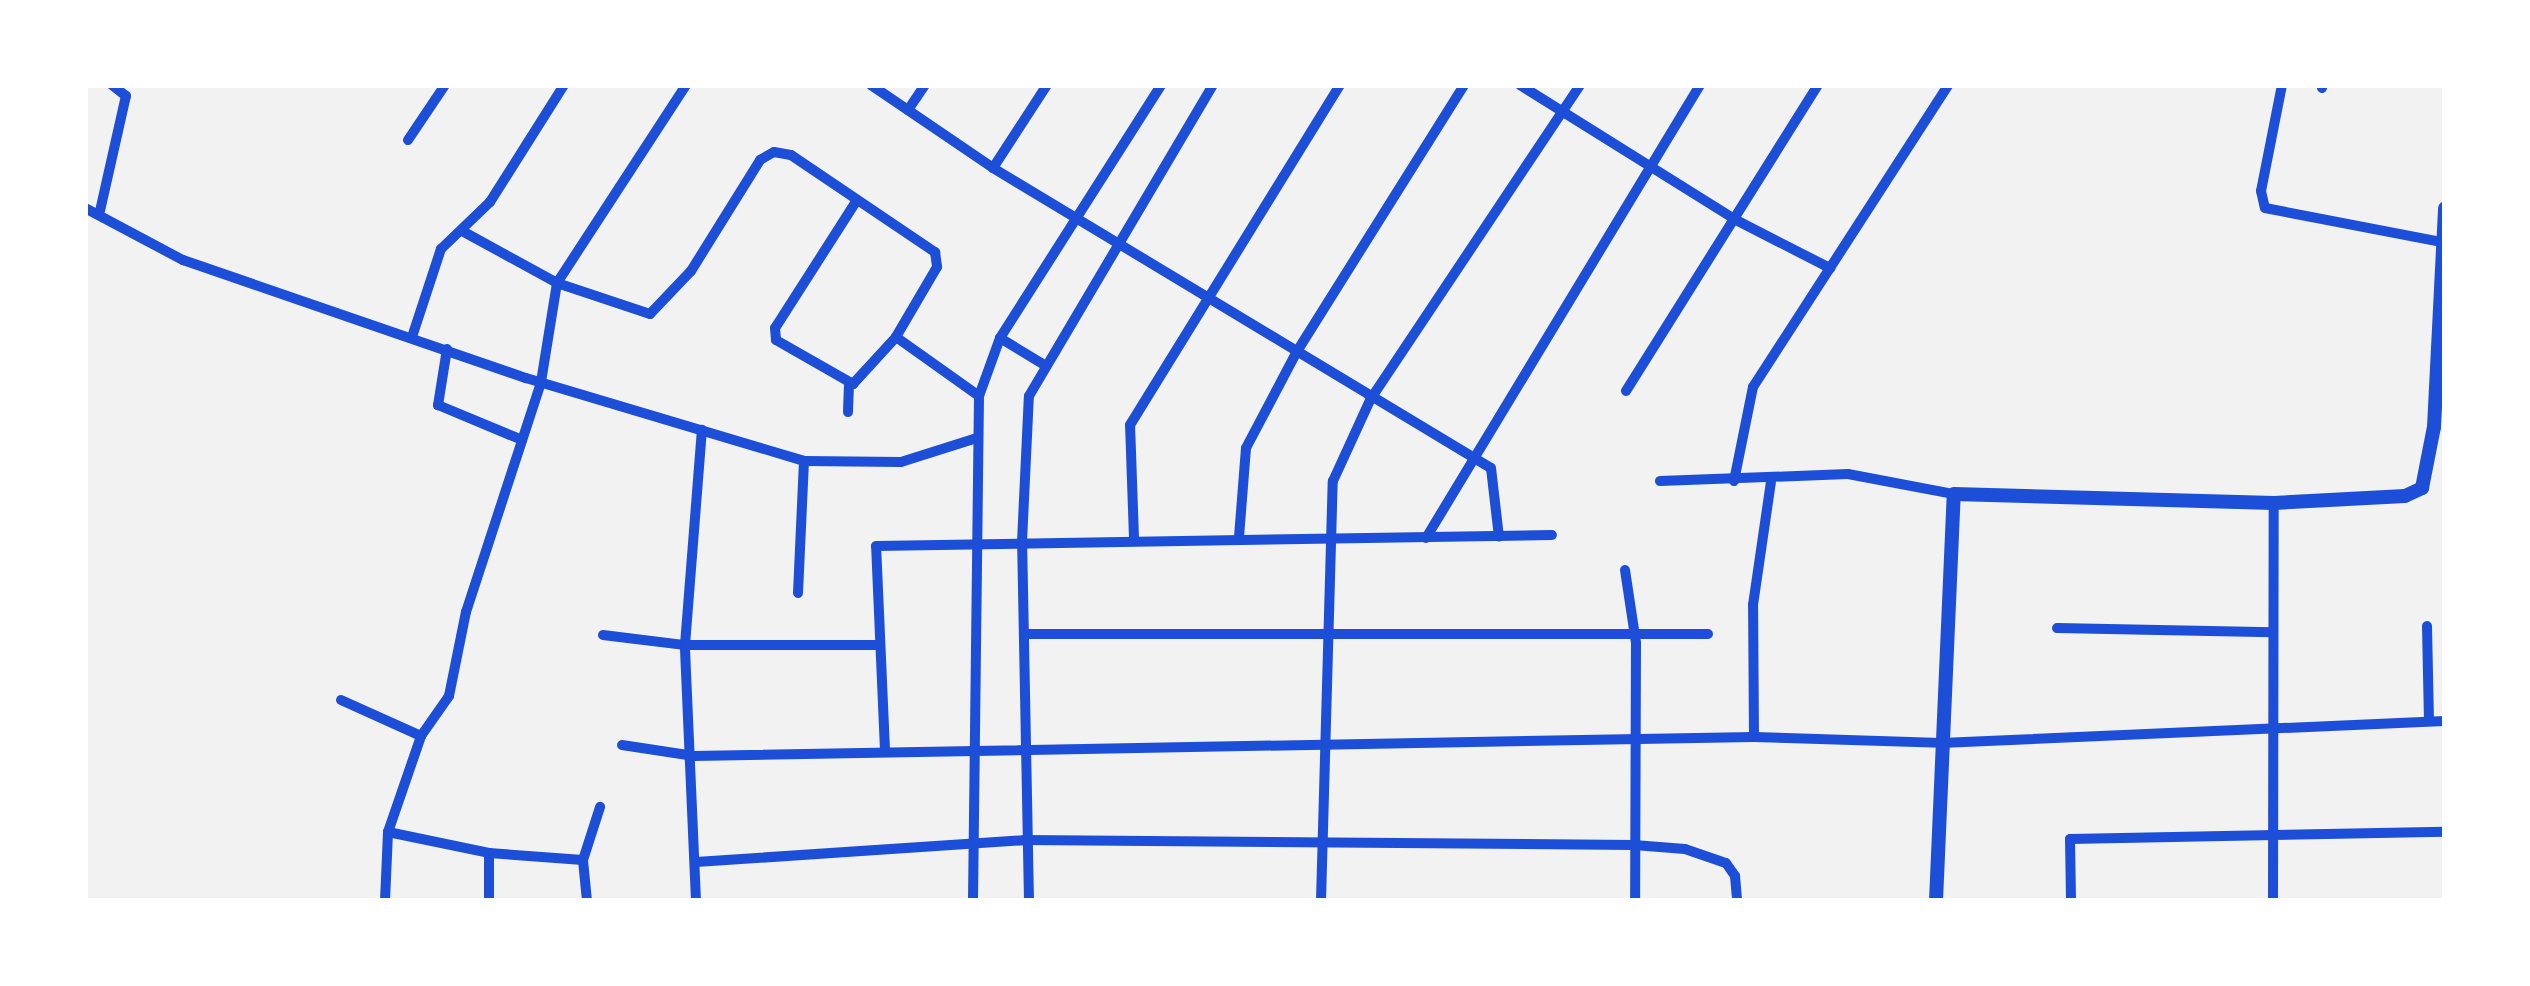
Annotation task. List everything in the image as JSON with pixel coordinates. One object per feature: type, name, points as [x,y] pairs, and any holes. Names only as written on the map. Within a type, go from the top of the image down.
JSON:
[{"type":"street","points":[[100,211],[126,96],[112,85]]},
{"type":"street","points":[[408,140],[445,85]]},
{"type":"street","points":[[412,337],[440,249],[464,232],[490,202],[564,85]]},
{"type":"street","points":[[385,901],[388,832],[421,736],[449,696],[466,612],[541,382],[557,283],[686,85]]},
{"type":"street","points":[[871,85],[992,168],[1495,473],[1498,537]]},
{"type":"street","points":[[908,110],[924,85]]},
{"type":"street","points":[[992,168],[1047,85]]},
{"type":"street","points":[[973,901],[974,439],[979,396],[1001,338],[1161,85]]},
{"type":"street","points":[[1029,901],[1024,840],[1022,542],[1026,415],[1045,364],[1212,85]]},
{"type":"street","points":[[1134,538],[1128,430],[1340,85]]},
{"type":"street","points":[[1239,537],[1246,448],[1296,352],[1464,85]]},
{"type":"street","points":[[1520,85],[1736,220],[1830,268]]},
{"type":"street","points":[[1321,901],[1320,745],[1336,538],[1333,481],[1370,400],[1565,113],[1580,85]]},
{"type":"street","points":[[1426,538],[1469,458],[1700,85]]},
{"type":"street","points":[[1626,392],[1818,85]]},
{"type":"street","points":[[1734,481],[1753,387],[1948,85]]},
{"type":"street","points":[[2282,85],[2262,190],[2265,208],[2441,242]]},
{"type":"street","points":[[464,232],[557,283],[640,314],[658,311],[767,154],[791,156],[857,200],[938,260],[896,337],[862,380],[849,382],[779,346],[774,334],[857,200]]},
{"type":"street","points":[[85,208],[100,211],[183,260],[541,382],[804,460],[888,463],[974,439]]},
{"type":"street","points":[[1660,481],[1771,482],[1848,474],[1954,494],[2274,503],[2405,496],[2428,478],[2439,427],[2441,242],[2445,208]]},
{"type":"street","points":[[896,337],[979,396]]},
{"type":"street","points":[[1001,338],[1045,364]]},
{"type":"street","points":[[447,350],[438,405],[522,440]]},
{"type":"street","points":[[848,412],[849,382]]},
{"type":"street","points":[[696,901],[694,756],[686,645],[702,430]]},
{"type":"street","points":[[798,594],[804,460]]},
{"type":"street","points":[[1754,737],[1753,605],[1771,482]]},
{"type":"street","points":[[1936,901],[1954,494]]},
{"type":"street","points":[[2274,503],[2274,901]]},
{"type":"street","points":[[885,750],[876,546],[1134,538],[1552,535]]},
{"type":"street","points":[[1625,570],[1636,740],[1635,901]]},
{"type":"street","points":[[2427,626],[2429,721]]},
{"type":"street","points":[[2056,628],[2272,632]]},
{"type":"street","points":[[1024,634],[1327,639],[1708,634]]},
{"type":"street","points":[[602,636],[686,645],[878,645]]},
{"type":"street","points":[[341,700],[421,736]]},
{"type":"street","points":[[622,745],[694,756],[1026,746],[1754,737],[1941,744],[2271,732],[2445,721]]},
{"type":"street","points":[[588,901],[582,860],[600,806]]},
{"type":"street","points":[[388,832],[489,853],[582,860]]},
{"type":"street","points":[[2071,901],[2070,840],[2445,832]]},
{"type":"street","points":[[696,862],[1024,840],[1634,844],[1685,849],[1726,864],[1735,876],[1737,901]]},
{"type":"street","points":[[489,853],[489,901]]}]
